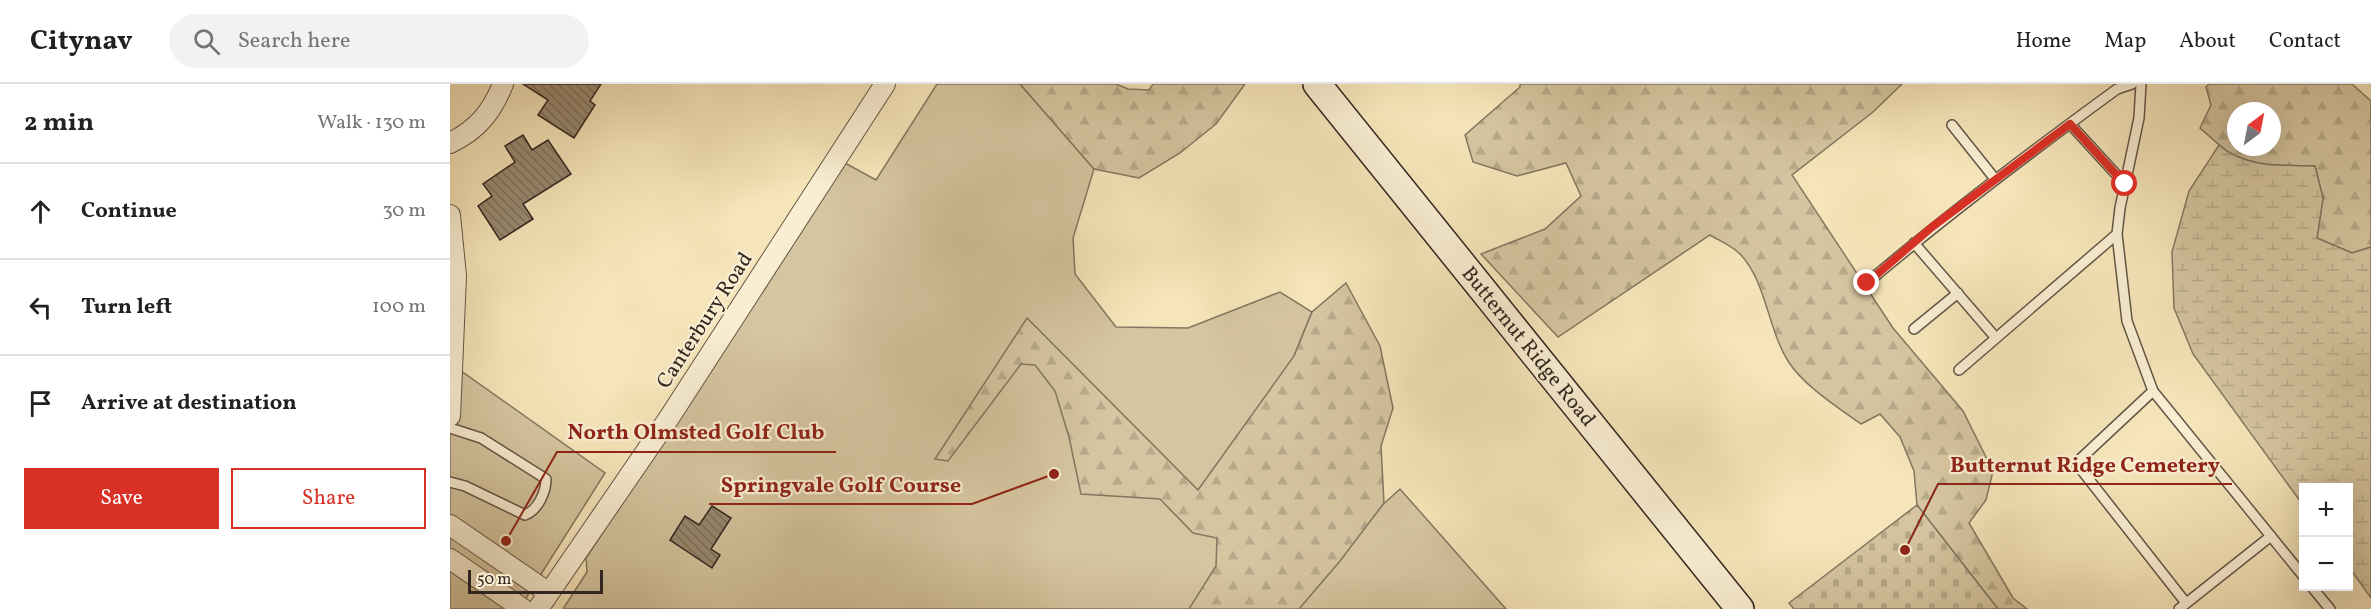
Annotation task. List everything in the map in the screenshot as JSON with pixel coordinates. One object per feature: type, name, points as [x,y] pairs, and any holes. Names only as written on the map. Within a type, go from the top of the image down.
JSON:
[{"type":"street","points":[[450,143],[469,134],[495,104],[503,84]]},
{"type":"street","name":"Canterbury Road","points":[[544,601],[669,418],[885,84]]},
{"type":"street","name":"Butternut Ridge Road","points":[[1317,84],[1740,609]]},
{"type":"street","points":[[450,215],[456,276],[450,416]]},
{"type":"street","points":[[450,525],[544,601]]},
{"type":"street","points":[[450,559],[523,609]]},
{"type":"lane","points":[[1867,283],[1995,179],[2117,89],[2132,84]]},
{"type":"lane","points":[[2141,84],[2139,118],[2120,208],[2117,234],[2127,321],[2153,391],[2299,571]]},
{"type":"lane","points":[[2070,124],[2125,184]]},
{"type":"lane","points":[[1952,125],[1995,179]]},
{"type":"lane","points":[[1959,370],[2117,234]]},
{"type":"lane","points":[[1914,243],[1996,338]]},
{"type":"lane","points":[[1914,329],[1958,293]]},
{"type":"lane","points":[[2153,391],[2076,463],[2182,606],[2271,536]]},
{"type":"lane","points":[[450,428],[481,438],[546,479],[546,489],[532,512],[525,515],[465,486],[450,482]]},
{"type":"lane","points":[[2315,591],[2330,609]]},
{"type":"green space","points":[[937,84],[1020,84],[1094,169],[1073,238],[1075,274],[1116,327],[1188,328],[1280,292],[1312,312],[1294,356],[1293,586],[1400,489],[1506,609],[563,609],[587,572],[586,558],[845,163],[876,180]]},
{"type":"green space","points":[[1020,84],[1116,84],[1128,89],[1149,90],[1153,84],[1245,84],[1216,124],[1180,153],[1139,178],[1094,169]]},
{"type":"green space","points":[[1520,84],[1902,84],[1873,112],[1792,175],[1893,328],[1963,411],[1993,471],[1986,500],[1969,523],[2013,598],[2027,609],[1998,609],[1917,505],[1914,471],[1900,437],[1880,414],[1861,424],[1821,395],[1794,370],[1781,348],[1756,278],[1738,252],[1727,244],[1710,235],[1558,337],[1481,254],[1545,229],[1581,196],[1566,163],[1517,176],[1473,162],[1465,135],[1520,87]]},
{"type":"green space","points":[[2209,84],[2352,84],[2371,101],[2371,247],[2352,253],[2317,238],[2323,198],[2315,166],[2262,165],[2232,156],[2281,156],[2281,102],[2227,102],[2227,152],[2200,128],[2211,105],[2206,87]]},
{"type":"green space","points":[[2219,145],[2227,151],[2227,156],[2237,156],[2264,164],[2315,166],[2323,198],[2317,238],[2352,253],[2371,247],[2371,598],[2353,573],[2353,483],[2299,483],[2299,500],[2193,354],[2174,308],[2172,252],[2189,191]]},
{"type":"green space","points":[[1346,283],[1380,346],[1393,408],[1381,446],[1384,503],[1340,561],[1299,609],[1189,609],[1216,566],[1217,538],[1193,533],[1160,499],[1081,494],[1069,437],[1055,391],[1035,365],[1021,364],[948,461],[935,459],[1027,318],[1198,490],[1294,356],[1312,312]]},
{"type":"green space","points":[[450,363],[605,473],[519,609],[450,609]]},
{"type":"green space","points":[[1917,505],[1998,609],[1794,609],[1789,603]]},
{"type":"building","points":[[523,84],[601,84],[590,101],[595,105],[574,138],[538,115],[548,100]]},
{"type":"building","points":[[523,135],[532,150],[548,140],[571,174],[523,204],[533,219],[500,240],[478,206],[492,196],[483,184],[515,162],[505,146]]},
{"type":"building","points":[[712,506],[731,518],[711,549],[720,555],[712,568],[670,540],[685,516],[699,525]]},
{"type":"place","name":"Springvale Golf Course","points":[[1054,474]]},
{"type":"place","name":"North Olmsted Golf Club","points":[[506,541]]},
{"type":"place","name":"Butternut Ridge Cemetery","points":[[1905,550]]},
{"type":"route","points":[[1867,283],[1932,227],[2070,124],[2125,184]]}]
